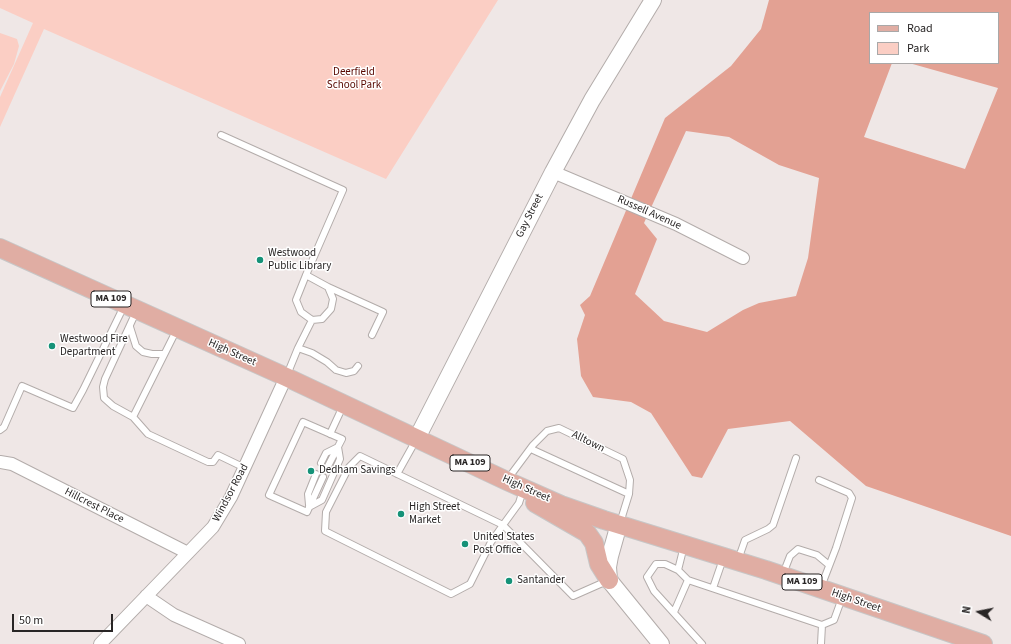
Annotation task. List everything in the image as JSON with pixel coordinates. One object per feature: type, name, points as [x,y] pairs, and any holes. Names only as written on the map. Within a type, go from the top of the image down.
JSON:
[{"type":"main road","name":"High Street","points":[[0,248],[286,377],[561,505],[731,559],[983,644]]},
{"type":"main road","points":[[524,488],[534,503],[587,533],[594,542],[599,564],[603,573],[609,580]]},
{"type":"street","name":"Gay Street","points":[[417,438],[553,172],[592,100],[653,0]]},
{"type":"street","name":"Russell Avenue","points":[[553,172],[676,224],[743,258]]},
{"type":"street","name":"Windsor Road","points":[[100,644],[213,527],[231,497],[286,377]]},
{"type":"street","name":"Hillcrest Place","points":[[0,462],[12,464],[188,553]]},
{"type":"street","points":[[619,524],[608,567],[609,580],[662,644]]},
{"type":"street","points":[[146,596],[174,615],[239,644]]},
{"type":"lane","points":[[221,135],[344,190],[296,300],[300,312],[312,320],[322,319],[331,309],[333,298],[328,287]]},
{"type":"lane","points":[[306,276],[383,312],[372,335]]},
{"type":"lane","points":[[131,308],[130,327],[136,346],[143,352],[164,354]]},
{"type":"lane","points":[[0,430],[4,427],[22,386],[73,408],[131,308]]},
{"type":"lane","points":[[286,377],[312,320]]},
{"type":"lane","points":[[130,327],[105,379],[103,387],[104,398],[113,406],[133,417],[148,434],[208,462],[213,462],[218,455],[245,468]]},
{"type":"lane","points":[[133,417],[177,328]]},
{"type":"lane","points":[[298,348],[312,353],[327,362],[336,370],[346,373],[354,371],[358,366]]},
{"type":"lane","points":[[330,434],[344,404]]},
{"type":"lane","points":[[323,477],[307,512],[269,495],[302,422],[342,439],[328,466]]},
{"type":"lane","name":"Alltown","points":[[507,481],[531,449],[547,432],[559,428],[623,459],[630,480],[629,494],[619,524]]},
{"type":"lane","points":[[397,474],[417,438]]},
{"type":"lane","points":[[322,463],[326,453],[338,447]]},
{"type":"lane","points":[[309,507],[322,500],[340,459],[338,447]]},
{"type":"lane","points":[[531,449],[629,494]]},
{"type":"lane","points":[[524,488],[519,503],[502,525],[491,542],[470,584],[450,594],[325,531],[326,512],[349,467],[360,456],[502,525],[573,596],[609,580]]},
{"type":"lane","points":[[713,588],[745,540],[773,525],[796,458]]},
{"type":"lane","points":[[309,507],[308,494],[316,474]]},
{"type":"lane","points":[[819,480],[849,493],[852,498],[820,589]]},
{"type":"lane","points":[[678,570],[685,545]]},
{"type":"lane","points":[[782,576],[790,556],[798,549],[817,555],[829,565]]},
{"type":"lane","points":[[702,644],[654,591],[647,577],[656,564],[665,564],[678,570],[688,580],[822,625],[834,620],[843,596]]},
{"type":"lane","points":[[674,612],[688,580]]},
{"type":"lane","points":[[821,644],[822,625]]},
{"type":"green space","name":"Deerfield School Park","points":[[0,0],[498,0],[386,179],[44,29],[0,127],[0,97],[33,23],[0,8]]},
{"type":"green space","points":[[0,33],[17,39],[19,46],[14,64],[0,91]]},
{"type":"shaded area","points":[[769,0],[1011,0],[1011,536],[866,486],[790,421],[728,429],[702,478],[692,476],[651,413],[631,402],[593,397],[581,376],[577,339],[585,315],[580,305],[590,296],[665,118],[731,66],[761,29]],"holes":[[[869,12],[999,12],[999,64],[913,64],[998,88],[965,169],[864,137],[892,64],[869,64]],[[686,131],[729,137],[779,165],[819,178],[808,258],[796,296],[759,303],[743,310],[707,332],[664,321],[635,294],[657,239],[644,223]]]},
{"type":"place","name":"Westwood Public Library","points":[[260,260]]},
{"type":"place","name":"Westwood Fire Department","points":[[52,346]]},
{"type":"place","name":"Dedham Savings","points":[[311,471]]},
{"type":"place","name":"High Street Market","points":[[401,514]]},
{"type":"place","name":"United States Post Office","points":[[465,544]]},
{"type":"place","name":"Santander","points":[[509,581]]}]
